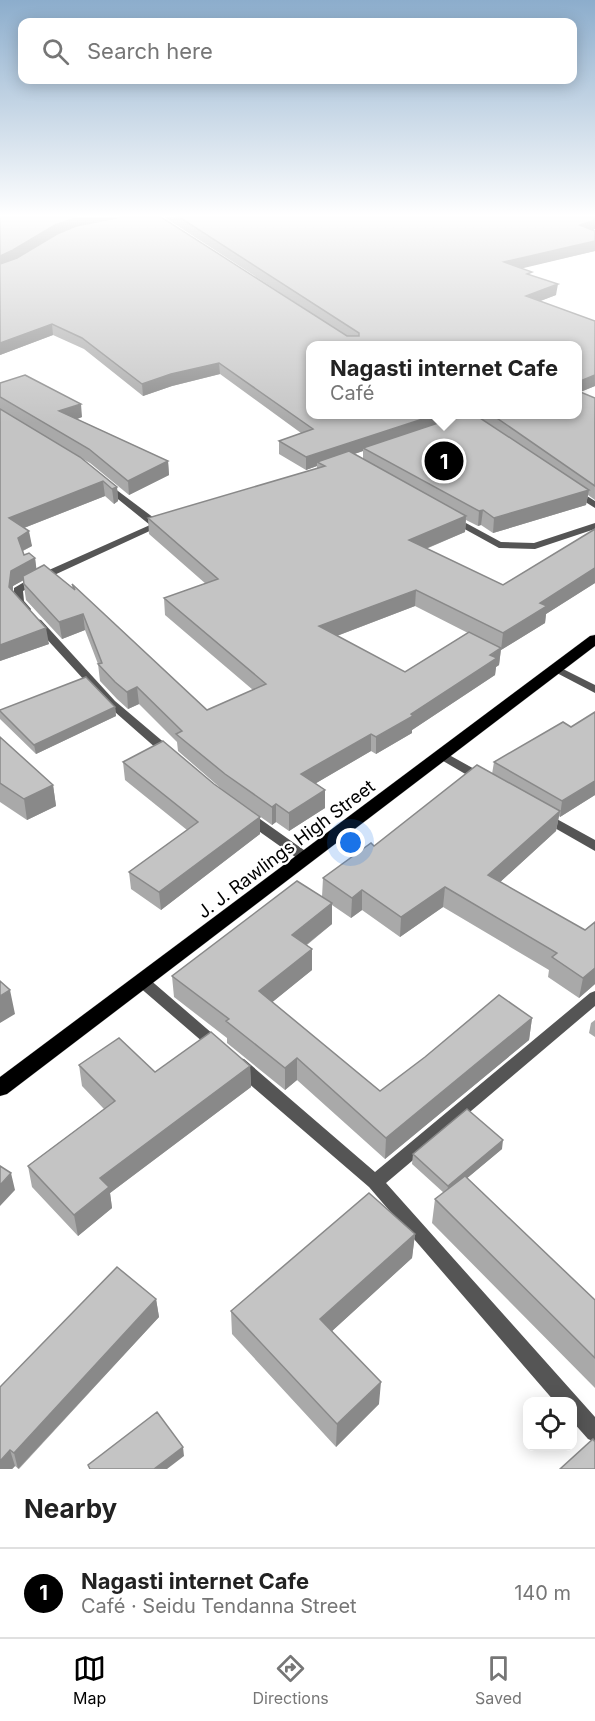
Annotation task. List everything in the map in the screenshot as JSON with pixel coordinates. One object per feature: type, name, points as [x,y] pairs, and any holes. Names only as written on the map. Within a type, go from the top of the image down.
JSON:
[{"type":"main road","name":"J. J. Rawlings High Street","points":[[0,1088],[595,639]]},
{"type":"street","points":[[101,481],[156,525]]},
{"type":"street","points":[[566,485],[595,505]]},
{"type":"street","points":[[439,511],[500,545],[535,546],[595,526]]},
{"type":"street","points":[[168,522],[156,525],[35,580],[18,590],[19,602],[111,703],[181,763]]},
{"type":"street","points":[[556,669],[595,690]]},
{"type":"street","points":[[442,755],[493,785]]},
{"type":"street","points":[[534,809],[595,846]]},
{"type":"street","points":[[239,811],[306,858]]},
{"type":"street","points":[[143,982],[375,1182],[564,1397]]},
{"type":"street","points":[[375,1182],[595,997]]},
{"type":"street","points":[[577,1411],[595,1432]]},
{"type":"building","points":[[0,286],[268,286],[347,336],[359,336],[359,333],[285,286],[554,286],[526,296],[595,321],[595,375],[582,380],[582,341],[306,341],[306,419],[423,419],[306,457],[279,441],[313,429],[219,363],[171,374],[142,384],[82,338],[52,324],[0,343]]},
{"type":"building","points":[[25,375],[81,404],[59,411],[168,461],[128,481],[89,449],[0,397],[0,383]]},
{"type":"building","points":[[582,393],[595,398],[595,486],[498,419],[582,419]]},
{"type":"building","points":[[0,409],[80,457],[117,487],[112,489],[103,481],[9,518],[29,531],[18,538],[24,555],[29,553],[35,558],[11,571],[9,587],[46,628],[0,645]]},
{"type":"building","points":[[450,419],[482,419],[589,490],[494,518],[483,510],[479,511],[363,448]]},
{"type":"building","points":[[349,451],[466,516],[409,540],[503,585],[595,529],[595,568],[540,603],[547,606],[503,633],[416,590],[319,626],[405,672],[469,632],[501,648],[490,655],[497,658],[411,714],[413,716],[376,737],[371,734],[301,774],[325,790],[289,813],[276,804],[272,807],[225,774],[176,734],[182,731],[137,687],[127,692],[115,682],[98,664],[102,663],[83,614],[59,622],[24,584],[23,576],[44,565],[75,590],[72,584],[207,710],[266,684],[164,598],[218,579],[148,518],[325,466],[317,462]]},
{"type":"building","points":[[86,677],[115,707],[34,745],[0,711],[0,710]]},
{"type":"building","points":[[595,712],[595,781],[562,801],[494,762],[563,722],[571,727]]},
{"type":"building","points":[[0,737],[53,785],[24,799],[0,783]]},
{"type":"building","points":[[163,741],[214,784],[260,817],[159,892],[129,872],[198,822],[123,762]]},
{"type":"building","points":[[477,765],[560,811],[488,875],[585,930],[595,922],[595,968],[583,978],[552,957],[557,953],[445,887],[401,917],[362,890],[352,898],[323,878],[371,843],[374,846]]},
{"type":"building","points":[[297,881],[332,903],[292,935],[312,949],[259,991],[380,1091],[499,995],[532,1018],[386,1138],[297,1058],[285,1068],[226,1021],[229,1019],[172,976]]},
{"type":"building","points":[[0,981],[10,990],[0,996]]},
{"type":"building","points":[[211,1032],[250,1066],[100,1178],[109,1187],[74,1215],[28,1166],[115,1101],[79,1065],[119,1038],[155,1072]]},
{"type":"building","points":[[467,1109],[503,1140],[448,1186],[413,1154]]},
{"type":"building","points":[[0,1166],[11,1173],[0,1185]]},
{"type":"building","points":[[465,1176],[595,1300],[595,1358],[435,1199]]},
{"type":"building","points":[[369,1193],[415,1234],[320,1319],[381,1382],[337,1424],[231,1311]]},
{"type":"building","points":[[117,1267],[156,1299],[14,1453],[10,1450],[0,1461],[0,1387]]},
{"type":"building","points":[[157,1412],[183,1447],[154,1469],[90,1469],[88,1465]]},
{"type":"building","points":[[593,1439],[595,1469],[560,1469]]},
{"type":"place","name":"Nagasti internet Cafe","points":[[444,461]]}]
